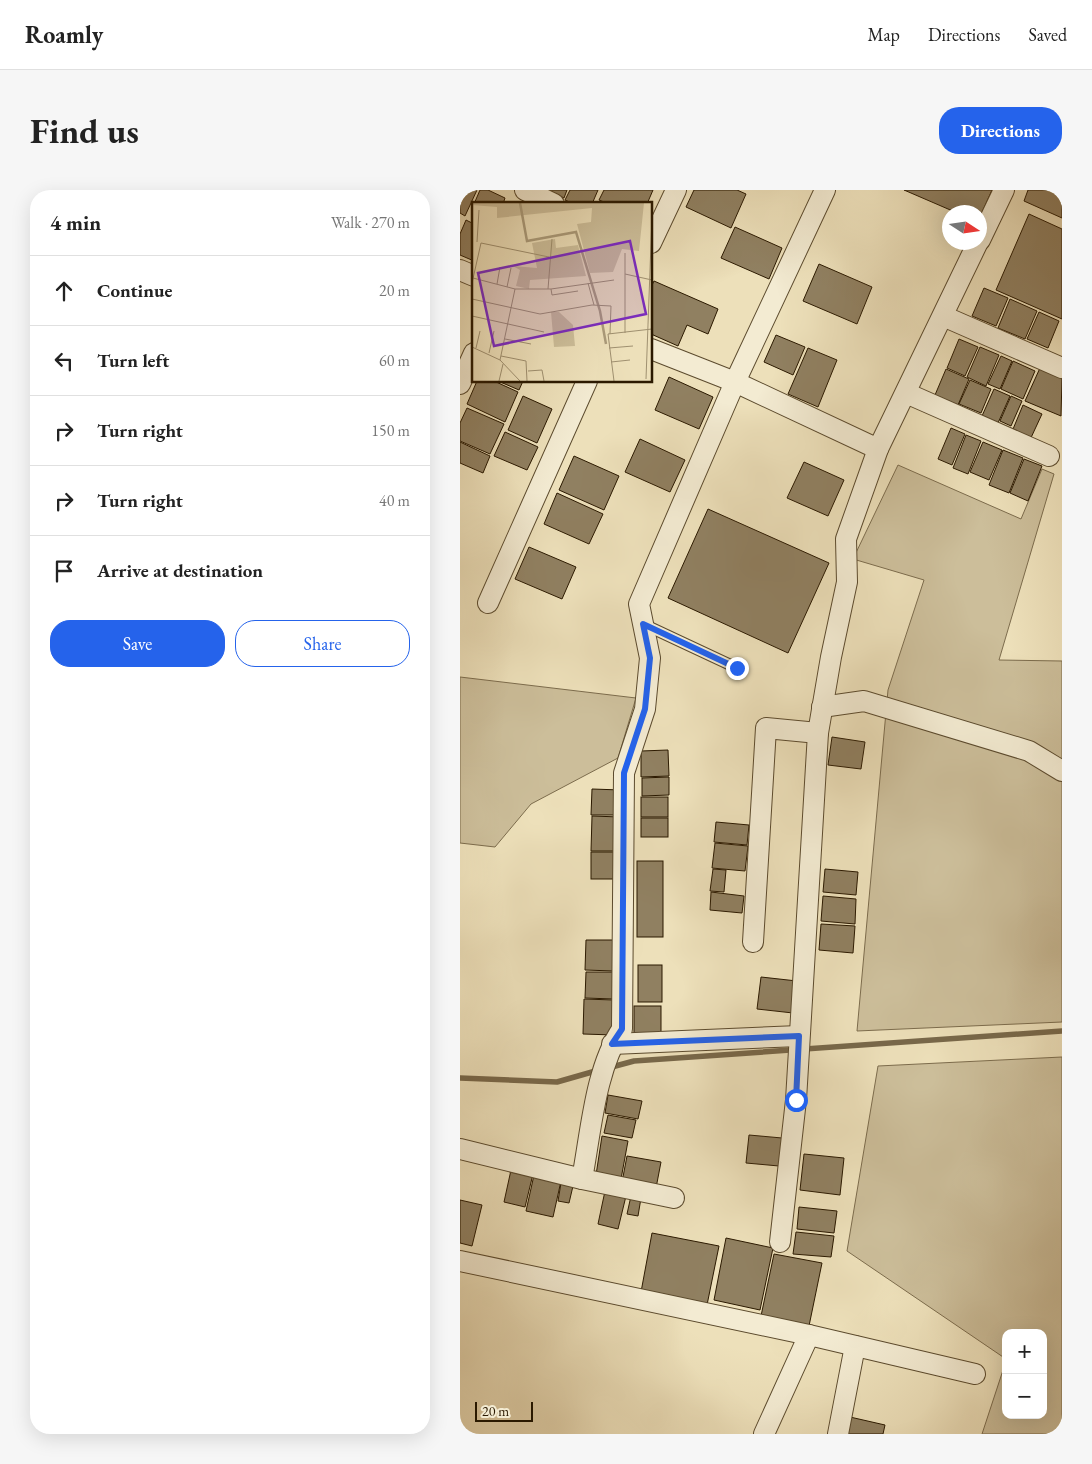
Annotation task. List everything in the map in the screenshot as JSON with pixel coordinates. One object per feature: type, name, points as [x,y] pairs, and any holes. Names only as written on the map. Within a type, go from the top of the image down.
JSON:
[{"type":"street","points":[[525,190],[550,202]]},
{"type":"street","points":[[652,241],[676,190]]},
{"type":"street","points":[[582,1179],[599,1088],[612,1044],[622,1029],[624,773],[645,709],[650,658],[639,604],[735,382],[825,190]]},
{"type":"street","points":[[987,225],[1004,190]]},
{"type":"street","points":[[780,1242],[797,1084],[818,733],[847,582],[846,539],[878,449],[975,250]]},
{"type":"street","points":[[460,270],[472,275]]},
{"type":"street","points":[[943,316],[1062,368]]},
{"type":"street","points":[[652,349],[735,382],[878,449]]},
{"type":"street","points":[[460,384],[472,357]]},
{"type":"street","points":[[488,603],[587,382]]},
{"type":"street","points":[[906,393],[1049,456]]},
{"type":"street","points":[[822,707],[864,701],[1030,751],[1062,771]]},
{"type":"street","points":[[753,942],[766,728],[818,733]]},
{"type":"street","points":[[612,1044],[799,1036]]},
{"type":"street","points":[[460,1149],[582,1179],[674,1198]]},
{"type":"street","points":[[460,1261],[809,1335],[975,1374]]},
{"type":"street","points":[[764,1434],[809,1335]]},
{"type":"street","points":[[838,1434],[855,1346]]},
{"type":"lane","points":[[643,624],[737,668]]},
{"type":"shaded area","points":[[898,465],[1021,519],[1042,469],[1054,474],[999,660],[1062,661],[1062,1022],[857,1031],[888,690],[924,580],[853,559]]},
{"type":"shaded area","points":[[460,677],[636,698],[618,758],[531,804],[495,847],[460,843]]},
{"type":"shaded area","points":[[1062,1057],[1062,1434],[982,1434],[1002,1373],[1002,1419],[1047,1419],[1047,1329],[1002,1329],[1002,1356],[847,1251],[878,1066]]},
{"type":"building","points":[[460,190],[477,190],[465,216],[460,213]]},
{"type":"building","points":[[480,190],[488,190],[505,198],[504,202],[475,202]]},
{"type":"building","points":[[546,190],[567,190],[564,198]]},
{"type":"building","points":[[570,190],[598,190],[593,202],[570,202],[565,200]]},
{"type":"building","points":[[604,190],[653,190],[648,202],[604,202],[599,200]]},
{"type":"building","points":[[694,190],[737,190],[746,194],[731,228],[686,207]]},
{"type":"building","points":[[904,190],[992,190],[985,205],[942,206]]},
{"type":"building","points":[[1028,190],[1062,190],[1062,218],[1024,201]]},
{"type":"building","points":[[1029,214],[1062,229],[1062,319],[996,290]]},
{"type":"building","points":[[466,220],[472,223],[472,260],[460,255],[460,234]]},
{"type":"building","points":[[735,227],[782,248],[769,279],[721,258]]},
{"type":"building","points":[[819,264],[872,287],[857,324],[803,301]]},
{"type":"building","points":[[654,281],[718,309],[708,334],[687,325],[678,346],[652,334],[652,285]]},
{"type":"building","points":[[984,288],[1008,298],[996,326],[972,316]]},
{"type":"building","points":[[1010,299],[1037,311],[1025,339],[998,328]]},
{"type":"building","points":[[1039,312],[1059,321],[1048,348],[1027,339]]},
{"type":"building","points":[[776,335],[805,347],[793,375],[764,362]]},
{"type":"building","points":[[959,339],[978,347],[965,376],[947,368]]},
{"type":"building","points":[[980,347],[999,355],[986,386],[967,377]]},
{"type":"building","points":[[808,348],[837,360],[818,407],[788,394]]},
{"type":"building","points":[[1001,356],[1012,361],[1000,389],[988,384]]},
{"type":"building","points":[[1013,361],[1035,371],[1023,399],[1001,389]]},
{"type":"building","points":[[1040,368],[1062,378],[1061,416],[1025,401]]},
{"type":"building","points":[[946,369],[969,379],[958,405],[935,395]]},
{"type":"building","points":[[669,377],[713,397],[699,429],[655,410]]},
{"type":"building","points":[[970,380],[991,389],[981,413],[959,404]]},
{"type":"building","points":[[477,382],[496,382],[518,392],[505,422],[467,404]]},
{"type":"building","points":[[500,382],[523,382],[519,390]]},
{"type":"building","points":[[994,389],[1010,396],[998,423],[982,416]]},
{"type":"building","points":[[523,396],[552,409],[537,443],[508,430]]},
{"type":"building","points":[[1011,396],[1022,401],[1011,426],[1000,421]]},
{"type":"building","points":[[1023,405],[1042,414],[1029,442],[1011,434]]},
{"type":"building","points":[[467,408],[504,424],[490,454],[460,441],[460,423]]},
{"type":"building","points":[[951,428],[965,434],[952,465],[938,459]]},
{"type":"building","points":[[505,432],[538,447],[527,470],[494,456]]},
{"type":"building","points":[[966,435],[981,441],[968,474],[953,468]]},
{"type":"building","points":[[640,439],[685,460],[670,492],[625,472]]},
{"type":"building","points":[[460,442],[490,456],[483,473],[460,463]]},
{"type":"building","points":[[983,442],[1002,450],[989,480],[970,472]]},
{"type":"building","points":[[1003,450],[1023,458],[1009,493],[989,485]]},
{"type":"building","points":[[574,456],[619,476],[604,510],[559,490]]},
{"type":"building","points":[[1024,459],[1042,466],[1028,501],[1010,493]]},
{"type":"building","points":[[804,462],[844,480],[828,516],[787,498]]},
{"type":"building","points":[[557,493],[603,514],[589,544],[544,524]]},
{"type":"building","points":[[708,509],[829,563],[788,653],[668,598]]},
{"type":"building","points":[[529,547],[576,567],[562,599],[515,579]]},
{"type":"building","points":[[832,737],[865,742],[861,769],[828,765]]},
{"type":"building","points":[[668,750],[669,776],[641,777],[641,751]]},
{"type":"building","points":[[669,777],[669,795],[642,796],[642,778]]},
{"type":"building","points":[[592,789],[621,790],[621,815],[591,815]]},
{"type":"building","points":[[641,797],[668,797],[668,817],[641,817]]},
{"type":"building","points":[[592,816],[620,817],[620,851],[591,851]]},
{"type":"building","points":[[641,818],[668,818],[668,837],[641,837]]},
{"type":"building","points":[[716,822],[749,825],[747,845],[714,842]]},
{"type":"building","points":[[715,843],[748,846],[745,871],[712,868]]},
{"type":"building","points":[[591,852],[619,852],[619,879],[591,879]]},
{"type":"building","points":[[637,861],[663,861],[663,937],[637,937]]},
{"type":"building","points":[[713,869],[726,870],[724,892],[710,891]]},
{"type":"building","points":[[825,869],[858,872],[856,895],[823,892]]},
{"type":"building","points":[[711,892],[744,896],[742,913],[710,910]]},
{"type":"building","points":[[823,896],[856,899],[855,924],[821,921]]},
{"type":"building","points":[[821,924],[855,926],[853,953],[819,950]]},
{"type":"building","points":[[586,940],[615,940],[614,971],[585,970]]},
{"type":"building","points":[[638,965],[662,965],[662,1002],[638,1002]]},
{"type":"building","points":[[586,972],[615,972],[614,999],[585,998]]},
{"type":"building","points":[[761,977],[797,981],[793,1013],[757,1009]]},
{"type":"building","points":[[584,999],[614,1000],[614,1035],[583,1034]]},
{"type":"building","points":[[634,1006],[661,1006],[661,1037],[634,1037]]},
{"type":"building","points":[[608,1095],[642,1101],[638,1119],[605,1113]]},
{"type":"building","points":[[608,1115],[636,1120],[632,1138],[604,1133]]},
{"type":"building","points":[[749,1135],[782,1138],[779,1166],[746,1163]]},
{"type":"building","points":[[602,1136],[628,1141],[621,1179],[596,1175]]},
{"type":"building","points":[[804,1154],[844,1158],[840,1195],[800,1190]]},
{"type":"building","points":[[627,1156],[661,1162],[656,1188],[622,1182]]},
{"type":"building","points":[[511,1170],[533,1174],[525,1207],[504,1202]]},
{"type":"building","points":[[534,1175],[561,1181],[553,1217],[526,1211]]},
{"type":"building","points":[[561,1183],[573,1186],[569,1203],[558,1201]]},
{"type":"building","points":[[605,1191],[626,1196],[618,1229],[598,1224]]},
{"type":"building","points":[[631,1196],[641,1198],[638,1216],[627,1214]]},
{"type":"building","points":[[460,1200],[482,1205],[472,1246],[460,1243]]},
{"type":"building","points":[[799,1207],[837,1211],[834,1233],[797,1229]]},
{"type":"building","points":[[796,1232],[834,1236],[831,1257],[793,1254]]},
{"type":"building","points":[[652,1233],[719,1246],[707,1305],[641,1292]]},
{"type":"building","points":[[726,1238],[773,1248],[760,1310],[714,1300]]},
{"type":"building","points":[[774,1254],[822,1263],[809,1326],[761,1316]]},
{"type":"building","points":[[850,1417],[885,1425],[883,1434],[846,1434]]},
{"type":"waterway","points":[[608,1068],[634,1061],[1062,1031]]},
{"type":"waterway","points":[[460,1078],[557,1082],[599,1070]]},
{"type":"route","points":[[737,668],[643,624],[650,658],[645,709],[624,773],[622,1029],[612,1044],[799,1036],[796,1100]]}]
